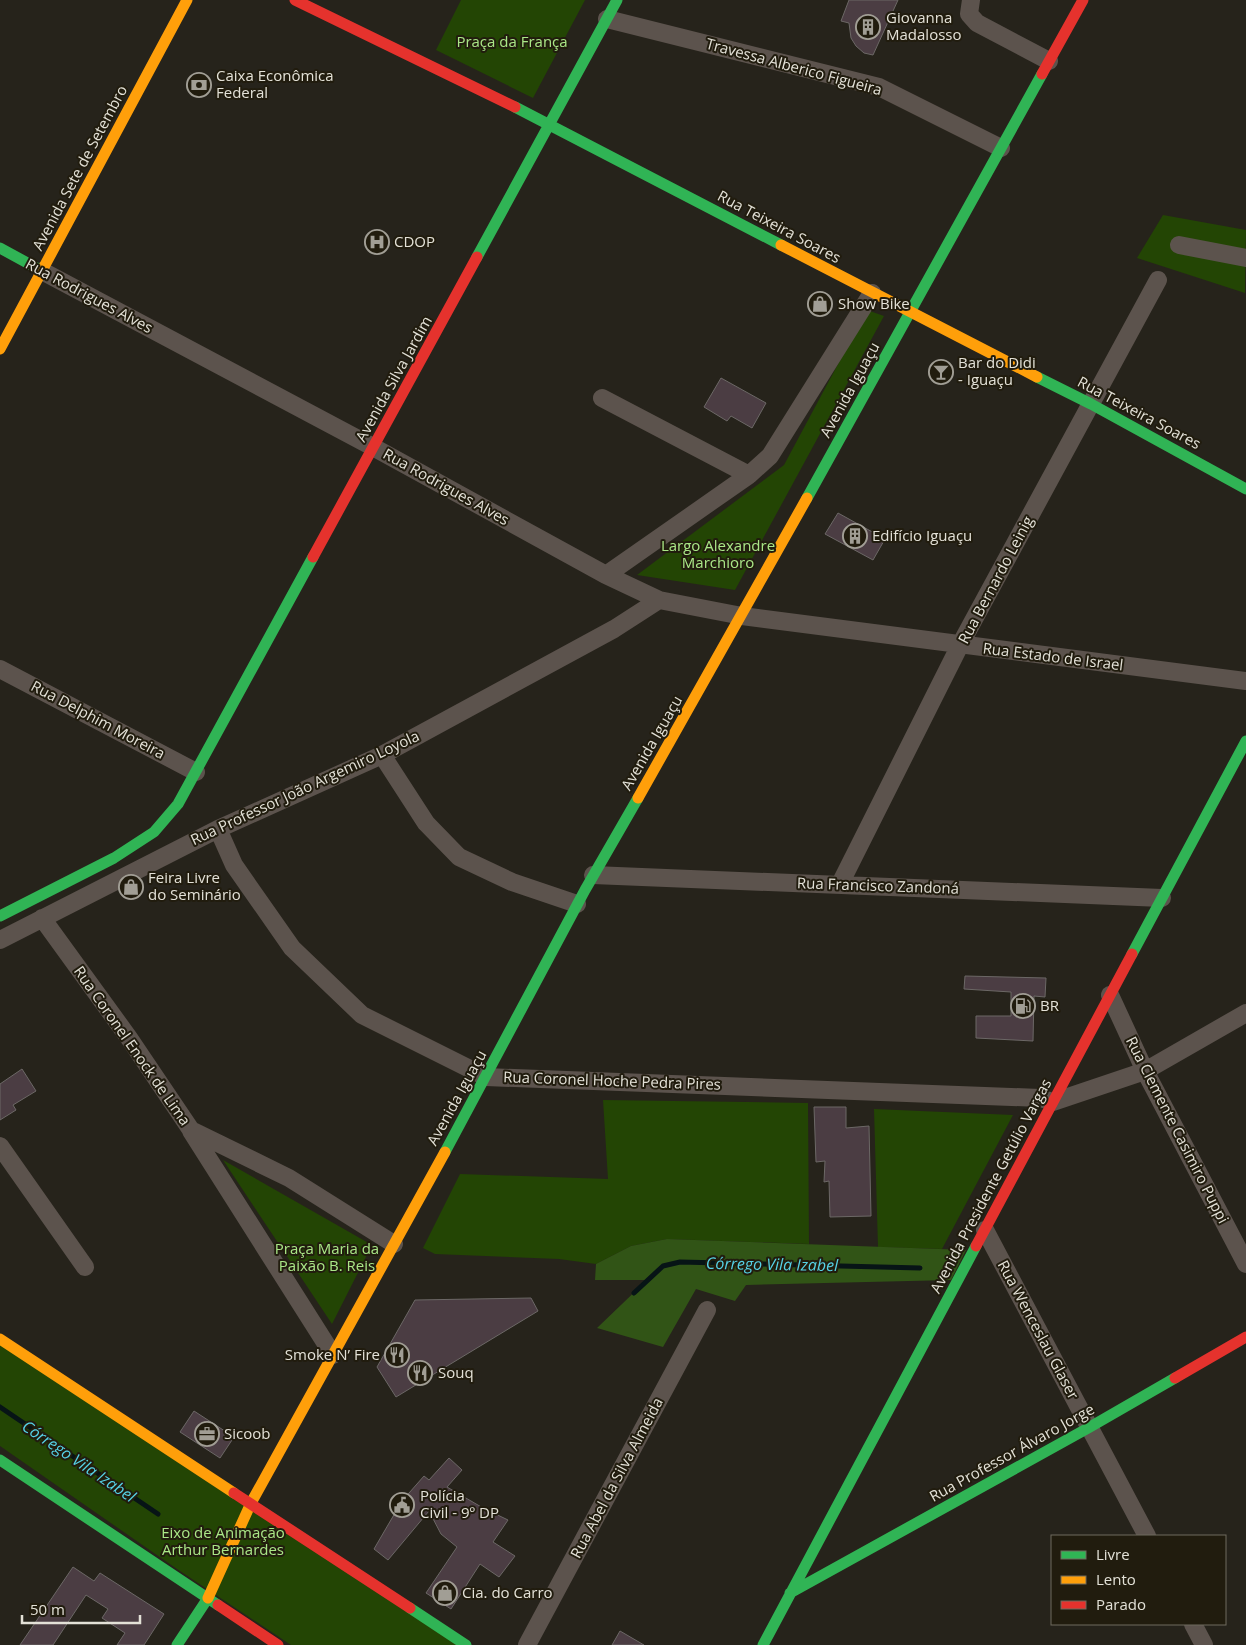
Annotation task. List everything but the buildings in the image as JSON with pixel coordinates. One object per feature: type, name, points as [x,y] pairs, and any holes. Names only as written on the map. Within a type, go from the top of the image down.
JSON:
[{"type":"main road","name":"Avenida Sete de Setembro","points":[[0,349],[187,0]]},
{"type":"main road","name":"Rua Teixeira Soares","points":[[295,0],[549,124],[1091,404],[1246,489]]},
{"type":"main road","name":"Avenida Silva Jardim","points":[[196,772],[617,0]]},
{"type":"main road","name":"Avenida Iguaçu","points":[[177,1645],[208,1598],[250,1503],[486,1077],[577,904],[742,616],[1083,0]]},
{"type":"main road","name":"Rua Rodrigues Alves","points":[[0,248],[42,271]]},
{"type":"main road","name":"Avenida Presidente Getúlio Vargas","points":[[763,1645],[1246,741]]},
{"type":"main road","points":[[0,916],[114,858],[154,832],[178,804],[196,772]]},
{"type":"main road","points":[[73,902],[114,858]]},
{"type":"main road","name":"Rua Professor Álvaro Jorge","points":[[790,1594],[1090,1427],[1246,1336]]},
{"type":"main road","points":[[0,1339],[466,1645]]},
{"type":"main road","points":[[0,1460],[278,1645]]},
{"type":"street","points":[[971,0],[970,14],[976,23],[1049,61]]},
{"type":"street","name":"Travessa Alberico Figueira","points":[[606,19],[879,87],[1001,148]]},
{"type":"street","points":[[1179,245],[1246,258]]},
{"type":"street","name":"Rua Rodrigues Alves","points":[[42,271],[374,447],[606,575],[659,600],[742,616]]},
{"type":"street","name":"Rua Bernardo Leinig","points":[[840,884],[960,645],[1158,280]]},
{"type":"street","points":[[606,575],[749,475],[770,456],[872,292]]},
{"type":"street","points":[[602,398],[749,475]]},
{"type":"street","name":"Rua Professor João Argemiro Loyola","points":[[0,940],[218,829],[382,755],[614,629],[659,600]]},
{"type":"street","name":"Rua Estado de Israel","points":[[742,616],[1246,681]]},
{"type":"street","name":"Rua Delphim Moreira","points":[[0,670],[196,772]]},
{"type":"street","points":[[382,755],[426,823],[459,858],[512,882],[577,904]]},
{"type":"street","name":"Rua Coronel Hoche Pedra Pires","points":[[218,829],[234,865],[292,948],[362,1015],[486,1077],[1040,1098],[1053,1102]]},
{"type":"street","name":"Rua Francisco Zandoná","points":[[593,875],[1162,898]]},
{"type":"street","name":"Rua Coronel Enock de Lima","points":[[42,918],[129,1038],[191,1130],[288,1178],[394,1244]]},
{"type":"street","name":"Rua Clemente Casimiro Puppi","points":[[1110,995],[1145,1071],[1246,1264]]},
{"type":"street","points":[[1053,1102],[1145,1071],[1246,1013]]},
{"type":"street","points":[[191,1130],[332,1355]]},
{"type":"street","points":[[0,1146],[84,1267]]},
{"type":"street","name":"Rua Wenceslau Glaser","points":[[985,1230],[1146,1535]]},
{"type":"street","name":"Rua Abel da Silva Almeida","points":[[528,1645],[707,1310]]},
{"type":"street","points":[[1194,1625],[1204,1645]]},
{"type":"green space","name":"Praça da França","points":[[461,0],[585,0],[533,98],[436,50]]},
{"type":"green space","points":[[1163,215],[1246,230],[1245,293],[1137,258]]},
{"type":"green space","name":"Largo Alexandre Marchioro","points":[[867,310],[884,316],[735,590],[637,575],[784,465]]},
{"type":"green space","points":[[603,1100],[808,1103],[809,1244],[667,1239],[631,1246],[596,1264],[559,1259],[435,1254],[423,1248],[460,1174],[608,1179]]},
{"type":"green space","points":[[874,1109],[1013,1115],[942,1249],[878,1247]]},
{"type":"green space","name":"Praça Maria da Paixão B. Reis","points":[[223,1160],[372,1245],[332,1324]]},
{"type":"green space","points":[[667,1239],[966,1250],[951,1280],[746,1285],[735,1301],[696,1289],[663,1347],[597,1328],[647,1280],[595,1280],[596,1264],[631,1246]]},
{"type":"green space","name":"Eixo de Animação Arthur Bernardes","points":[[0,1344],[458,1645],[291,1645],[177,1569],[0,1446]]},
{"type":"waterway","name":"Córrego Vila Izabel","points":[[634,1293],[663,1266],[680,1262],[920,1268]]},
{"type":"waterway","name":"Córrego Vila Izabel","points":[[0,1407],[158,1514]]},
{"type":"traffic: fast","points":[[477,257],[617,0]]},
{"type":"traffic: fast","points":[[807,498],[1042,74]]},
{"type":"traffic: fast","points":[[515,107],[781,245]]},
{"type":"traffic: fast","points":[[0,248],[42,271]]},
{"type":"traffic: fast","points":[[1037,377],[1091,404],[1246,489]]},
{"type":"traffic: fast","points":[[0,916],[114,858],[154,832],[178,804],[313,557]]},
{"type":"traffic: fast","points":[[1132,954],[1246,741]]},
{"type":"traffic: fast","points":[[445,1152],[585,890],[638,798]]},
{"type":"traffic: fast","points":[[763,1645],[976,1246]]},
{"type":"traffic: fast","points":[[790,1593],[1175,1378]]},
{"type":"traffic: fast","points":[[0,1460],[218,1605]]},
{"type":"traffic: fast","points":[[177,1645],[208,1598]]},
{"type":"traffic: fast","points":[[410,1608],[466,1645]]},
{"type":"traffic: slow","points":[[0,349],[187,0]]},
{"type":"traffic: slow","points":[[781,245],[1037,377]]},
{"type":"traffic: slow","points":[[638,798],[807,498]]},
{"type":"traffic: slow","points":[[251,1503],[445,1152]]},
{"type":"traffic: slow","points":[[0,1339],[234,1493]]},
{"type":"traffic: slow","points":[[208,1598],[251,1503]]},
{"type":"traffic: jam","points":[[295,0],[515,107]]},
{"type":"traffic: jam","points":[[1042,74],[1083,0]]},
{"type":"traffic: jam","points":[[313,557],[477,257]]},
{"type":"traffic: jam","points":[[976,1246],[1132,954]]},
{"type":"traffic: jam","points":[[1175,1378],[1246,1337]]},
{"type":"traffic: jam","points":[[234,1493],[410,1608]]},
{"type":"traffic: jam","points":[[218,1605],[278,1645]]},
{"type":"place","name":"Giovanna Madalosso","points":[[868,27]]},
{"type":"place","name":"Caixa Econômica Federal","points":[[199,85]]},
{"type":"place","name":"CDOP","points":[[377,242]]},
{"type":"place","name":"Show Bike","points":[[820,304]]},
{"type":"place","name":"Bar do Didi - Iguaçu","points":[[941,372]]},
{"type":"place","name":"Edifício Iguaçu","points":[[855,536]]},
{"type":"place","name":"Feira Livre do Seminário","points":[[131,887]]},
{"type":"place","name":"BR","points":[[1023,1006]]},
{"type":"place","name":"Smoke N’ Fire","points":[[397,1355]]},
{"type":"place","name":"Souq","points":[[420,1373]]},
{"type":"place","name":"Sicoob","points":[[207,1434]]},
{"type":"place","name":"Polícia Civil - 9º DP","points":[[402,1505]]},
{"type":"place","name":"Cia. do Carro","points":[[445,1593]]}]
